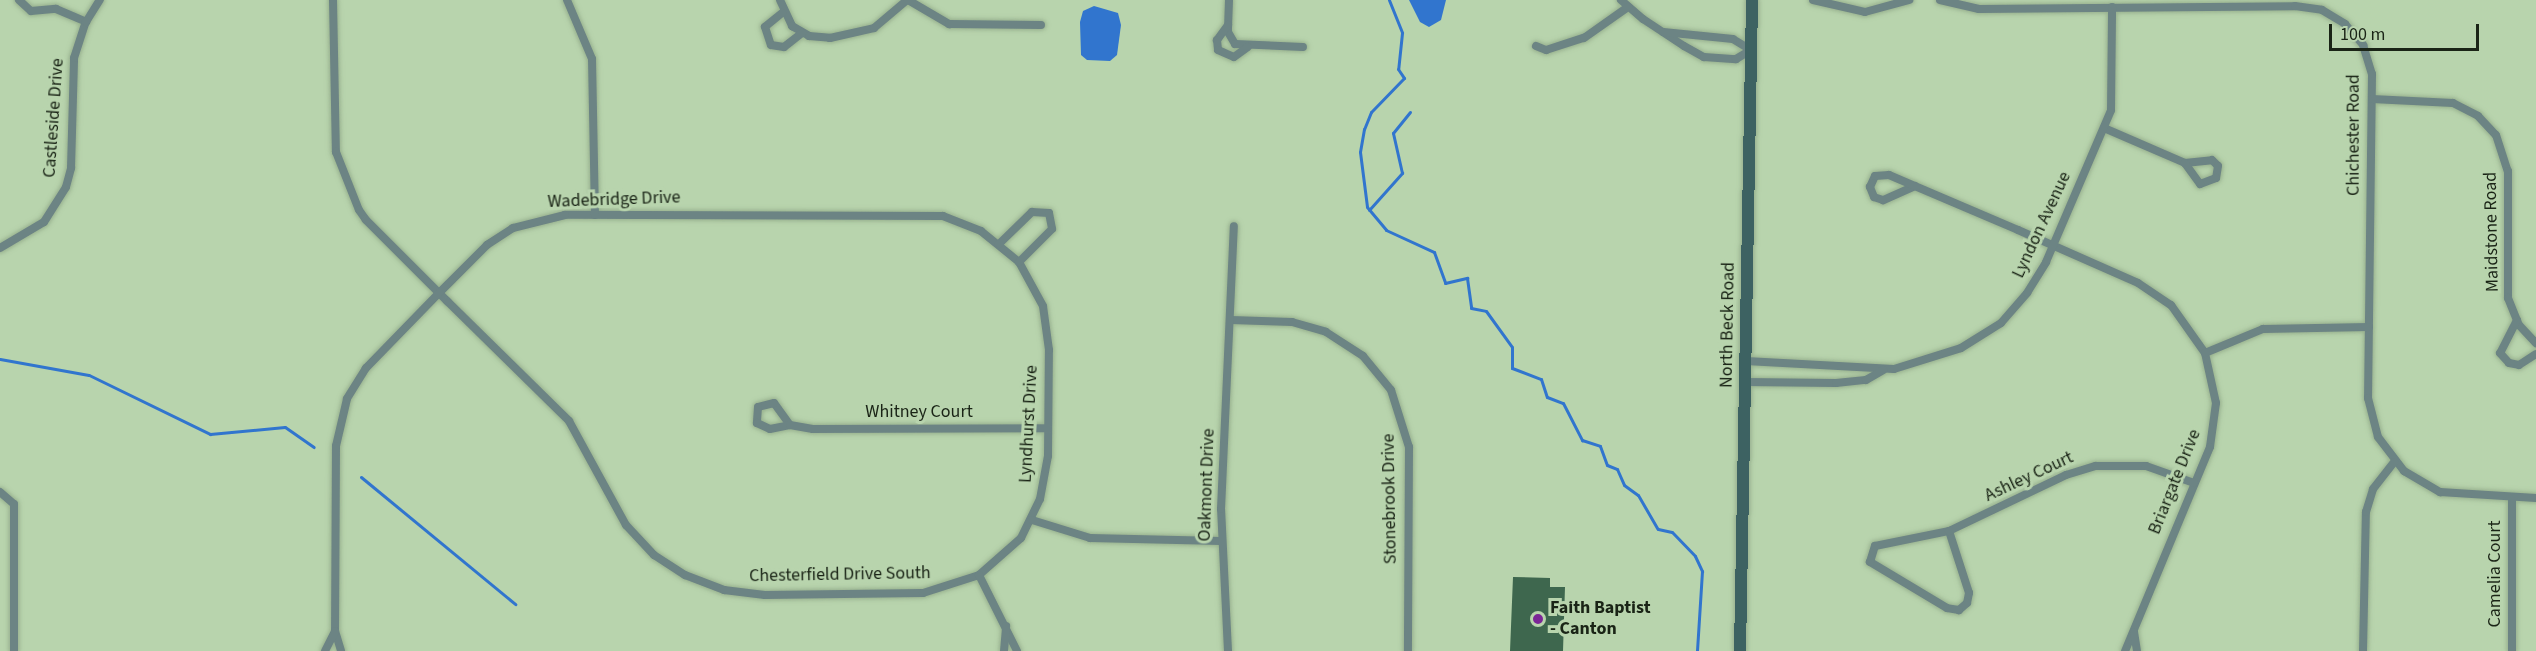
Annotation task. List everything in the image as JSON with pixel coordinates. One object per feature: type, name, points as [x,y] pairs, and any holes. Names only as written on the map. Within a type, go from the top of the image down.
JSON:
[{"type":"main road","name":"North Beck Road","points":[[1740,651],[1752,0]]},
{"type":"street","points":[[19,0],[31,11],[56,9],[86,22]]},
{"type":"street","points":[[49,0],[56,9]]},
{"type":"street","name":"Castleside Drive","points":[[0,248],[44,222],[66,187],[73,146],[72,70],[86,22],[100,0]]},
{"type":"street","name":"Chesterfield Drive South","points":[[333,0],[335,136],[345,184],[366,220],[569,421],[626,525],[654,555],[685,575],[724,590],[765,596],[923,594],[979,575]]},
{"type":"street","points":[[567,0],[592,59],[595,215]]},
{"type":"street","points":[[780,0],[782,13],[802,33],[830,38],[854,34],[888,19],[908,0],[949,24],[1041,25]]},
{"type":"street","points":[[1229,0],[1228,25],[1231,40],[1248,48],[1303,47]]},
{"type":"street","points":[[1813,0],[1865,12],[1909,0]]},
{"type":"street","name":"Chichester Road","points":[[1940,0],[1967,9],[2295,6],[2322,10],[2345,24],[2363,45],[2372,74],[2369,410],[2378,437],[2394,462],[2415,480],[2440,492],[2536,498]]},
{"type":"street","points":[[1536,46],[1546,50],[1584,38],[1624,4],[1663,32],[1704,57],[1737,59],[1751,50],[1733,39],[1663,32]]},
{"type":"street","name":"Lyndon Avenue","points":[[1745,382],[1836,383],[1866,380],[1883,370],[1937,358],[1984,336],[2027,293],[2053,246],[2104,128],[2113,98],[2112,8]]},
{"type":"street","points":[[782,13],[765,27],[771,45],[784,46],[802,33]]},
{"type":"street","points":[[1228,25],[1217,40],[1218,50],[1234,57],[1248,48]]},
{"type":"street","name":"Maidstone Road","points":[[2372,99],[2453,103],[2478,116],[2496,135],[2508,171],[2507,285],[2517,320],[2536,343]]},
{"type":"street","points":[[2104,128],[2185,163]]},
{"type":"street","name":"Briargate Drive","points":[[1915,186],[1883,200],[1874,197],[1870,186],[1875,176],[1884,174],[1915,186],[2053,246],[2159,295],[2185,320],[2205,354],[2214,386],[2216,419],[2210,447],[2125,651]]},
{"type":"street","points":[[999,244],[1032,212],[1049,213],[1052,229],[1019,262]]},
{"type":"street","name":"Wadebridge Drive","points":[[341,651],[335,632],[336,446],[343,411],[366,368],[487,245],[513,228],[551,216],[923,213],[962,222],[999,244],[1019,262],[1026,274]]},
{"type":"street","name":"Oakmont Drive","points":[[1228,651],[1221,541],[1234,226]]},
{"type":"street","name":"Lyndhurst Drive","points":[[979,575],[1010,550],[1032,520],[1045,478],[1048,428],[1047,326],[1026,274]]},
{"type":"street","name":"Stonebrook Drive","points":[[1231,320],[1292,322],[1326,332],[1363,356],[1391,390],[1408,447],[1408,651]]},
{"type":"street","points":[[2517,320],[2500,353],[2509,363],[2519,365],[2536,354]]},
{"type":"street","points":[[2205,354],[2263,329],[2369,327]]},
{"type":"street","name":"Lyndon Avenue","points":[[1746,361],[1866,364],[1883,370]]},
{"type":"street","name":"Whitney Court","points":[[790,425],[813,429],[1048,428]]},
{"type":"street","points":[[2363,651],[2366,512],[2373,489],[2394,462]]},
{"type":"street","name":"Ashley Court","points":[[1949,531],[1969,593],[1967,603],[1959,610],[1937,602],[1870,562],[1875,546],[1949,531],[2066,475],[2096,466],[2146,466],[2194,483]]},
{"type":"street","points":[[0,492],[14,504],[14,651]]},
{"type":"street","name":"Camelia Court","points":[[2512,497],[2512,651]]},
{"type":"street","points":[[1032,520],[1090,538],[1221,541]]},
{"type":"street","points":[[979,575],[1006,622],[1017,651]]},
{"type":"street","points":[[1004,651],[1006,622]]},
{"type":"street","name":"Wadebridge Drive","points":[[324,651],[335,632]]},
{"type":"street","points":[[2134,632],[2137,651]]},
{"type":"water","points":[[1409,0],[1446,0],[1441,20],[1429,27],[1420,22]]},
{"type":"water","points":[[1094,6],[1118,13],[1121,25],[1117,55],[1110,61],[1087,60],[1081,55],[1080,22],[1083,11]]},
{"type":"building","name":"Faith Baptist - Canton","points":[[1513,577],[1550,578],[1550,587],[1565,587],[1563,651],[1510,651]]},
{"type":"waterway","points":[[1389,0],[1402,33],[1398,69],[1404,78],[1371,112],[1364,129],[1360,152],[1367,207],[1386,230],[1434,252],[1445,283],[1467,278],[1471,308],[1486,311],[1512,347],[1512,368],[1541,379],[1547,397],[1563,403],[1582,440],[1600,446],[1607,465],[1617,469],[1624,485],[1638,495],[1658,529],[1672,532],[1695,556],[1702,571],[1697,651]]},
{"type":"waterway","points":[[1369,210],[1402,173],[1393,133],[1410,112]]},
{"type":"waterway","points":[[0,359],[89,375],[210,434],[285,427],[314,447]]},
{"type":"waterway","points":[[361,477],[515,604]]},
{"type":"place","name":"Faith Baptist - Canton","points":[[1538,619]]}]
